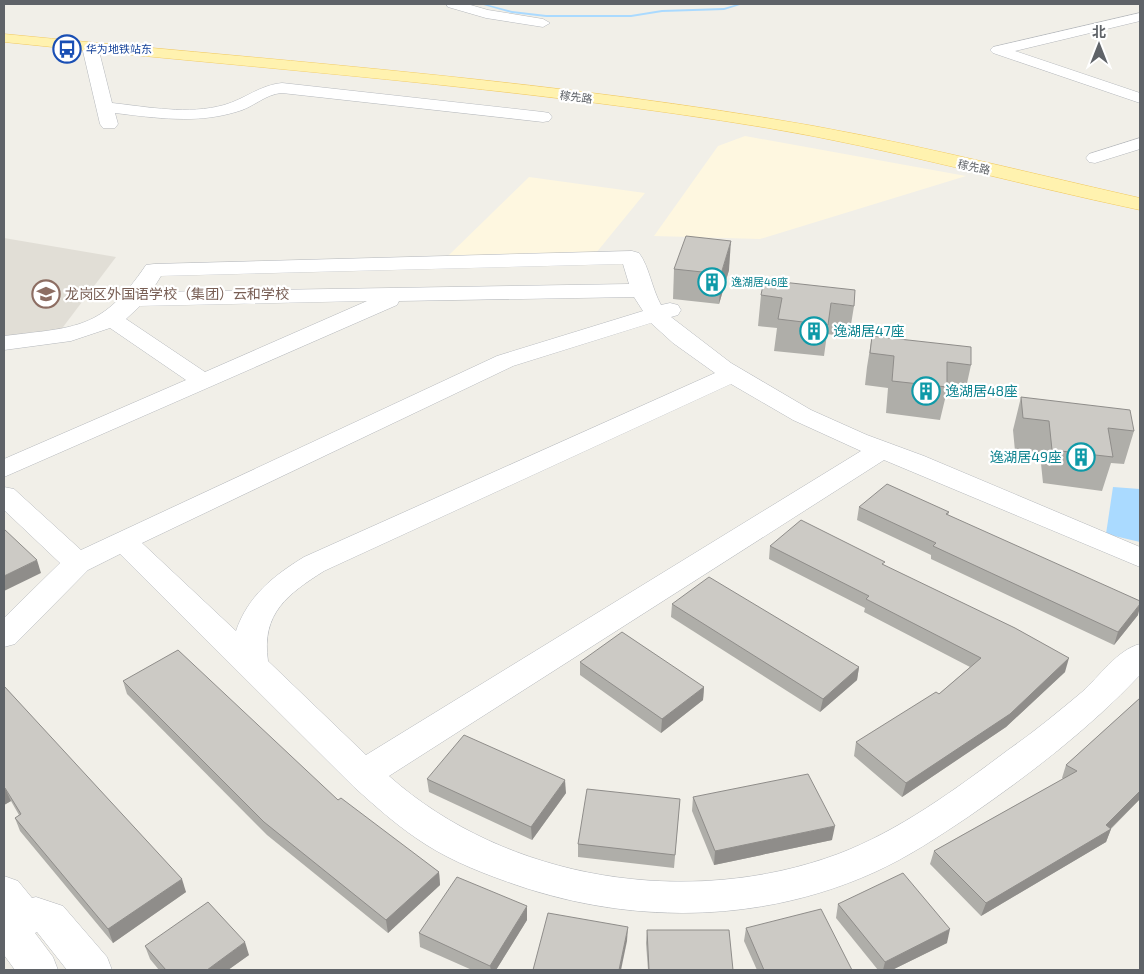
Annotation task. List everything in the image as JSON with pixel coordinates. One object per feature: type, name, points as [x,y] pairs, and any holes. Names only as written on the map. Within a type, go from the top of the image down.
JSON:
[{"type":"main road","name":"稼先路","points":[[4,31],[567,89],[758,114],[895,138],[1140,190]]},
{"type":"main road","name":"稼先路","points":[[4,38],[535,92],[719,115],[831,136],[1140,204]]},
{"type":"street","points":[[453,4],[486,14],[544,17],[508,4]]},
{"type":"street","points":[[1140,17],[998,50],[1140,98]]},
{"type":"street","points":[[1116,24],[1140,32]]},
{"type":"street","points":[[90,48],[106,107],[109,126]]},
{"type":"street","points":[[106,107],[183,115],[208,113],[233,108],[268,90],[282,88],[543,117]]},
{"type":"street","points":[[1095,158],[1140,143]]},
{"type":"street","points":[[4,342],[77,335],[102,325],[144,289],[154,270],[632,257],[640,290],[663,312],[690,344],[733,374],[786,406],[880,450],[915,462],[1140,558]]},
{"type":"street","points":[[134,299],[640,290]]},
{"type":"street","points":[[4,469],[402,294]]},
{"type":"street","points":[[4,636],[78,563],[506,361],[663,312]]},
{"type":"street","points":[[111,319],[203,381]]},
{"type":"street","points":[[252,666],[248,647],[252,628],[261,609],[293,577],[314,564],[733,374]]},
{"type":"street","points":[[880,450],[902,473],[1140,576]]},
{"type":"street","points":[[364,774],[880,450]]},
{"type":"street","points":[[4,495],[78,563]]},
{"type":"street","points":[[123,541],[382,791],[431,829],[491,860],[560,883],[635,896],[712,896],[786,886],[852,865],[910,835],[964,800],[1058,731],[1098,697],[1140,655]]},
{"type":"street","points":[[38,970],[12,935],[14,928],[14,906],[49,918],[92,970]]},
{"type":"shaded area","points":[[745,136],[966,176],[760,239],[654,236],[718,146]]},
{"type":"shaded area","points":[[529,177],[645,193],[596,253],[447,257]]},
{"type":"shaded area","name":"龙岗区外国语学校（集团）云和学校","points":[[4,238],[116,257],[60,331],[4,336]]},
{"type":"water","points":[[1113,487],[1140,489],[1140,542],[1106,534]]},
{"type":"building","points":[[686,236],[731,241],[721,274],[674,269]]},
{"type":"building","points":[[764,280],[855,290],[854,306],[831,303],[828,325],[778,319],[782,298],[761,295]]},
{"type":"building","points":[[872,336],[971,347],[971,365],[947,362],[947,387],[892,381],[894,356],[870,353]]},
{"type":"building","points":[[1021,397],[1130,410],[1134,431],[1108,428],[1113,457],[1052,450],[1049,421],[1023,418]]},
{"type":"building","points":[[887,484],[949,512],[946,514],[1140,601],[1140,604],[1118,632],[933,546],[936,543],[859,507]]},
{"type":"building","points":[[801,520],[885,562],[882,564],[1015,628],[1069,658],[1010,714],[906,783],[856,742],[936,692],[939,694],[981,658],[866,599],[869,596],[770,546]]},
{"type":"building","points":[[4,529],[37,560],[4,576]]},
{"type":"building","points":[[709,577],[859,667],[823,699],[672,604]]},
{"type":"building","points":[[622,632],[704,687],[662,719],[580,662]]},
{"type":"building","points":[[178,650],[338,800],[341,798],[439,872],[386,920],[264,822],[123,681]]},
{"type":"building","points":[[4,686],[182,879],[108,929],[15,818],[21,814],[4,789]]},
{"type":"building","points":[[1140,698],[1140,791],[1106,825],[1111,829],[986,903],[934,851],[1077,771],[1066,765]]},
{"type":"building","points":[[464,735],[565,780],[531,827],[427,779]]},
{"type":"building","points":[[808,774],[835,826],[715,851],[693,797]]},
{"type":"building","points":[[587,789],[680,799],[675,855],[578,844]]},
{"type":"building","points":[[903,873],[950,929],[885,962],[838,904]]},
{"type":"building","points":[[457,877],[527,906],[490,966],[419,933]]},
{"type":"building","points":[[208,902],[245,942],[207,970],[166,970],[145,946]]},
{"type":"building","points":[[821,909],[852,970],[764,970],[746,928]]},
{"type":"building","points":[[548,913],[628,927],[619,970],[533,970]]},
{"type":"building","points":[[647,930],[729,930],[733,970],[649,970]]},
{"type":"waterway","points":[[482,4],[512,12],[546,16],[631,16],[662,11],[724,9],[741,4]]},
{"type":"place","name":"华为地铁站东","points":[[67,49]]},
{"type":"place","name":"逸湖居46座","points":[[712,282]]},
{"type":"place","name":"龙岗区外国语学校（集团）云和学校","points":[[46,294]]},
{"type":"place","name":"逸湖居47座","points":[[814,331]]},
{"type":"place","name":"逸湖居48座","points":[[926,391]]},
{"type":"place","name":"逸湖居49座","points":[[1081,457]]}]
